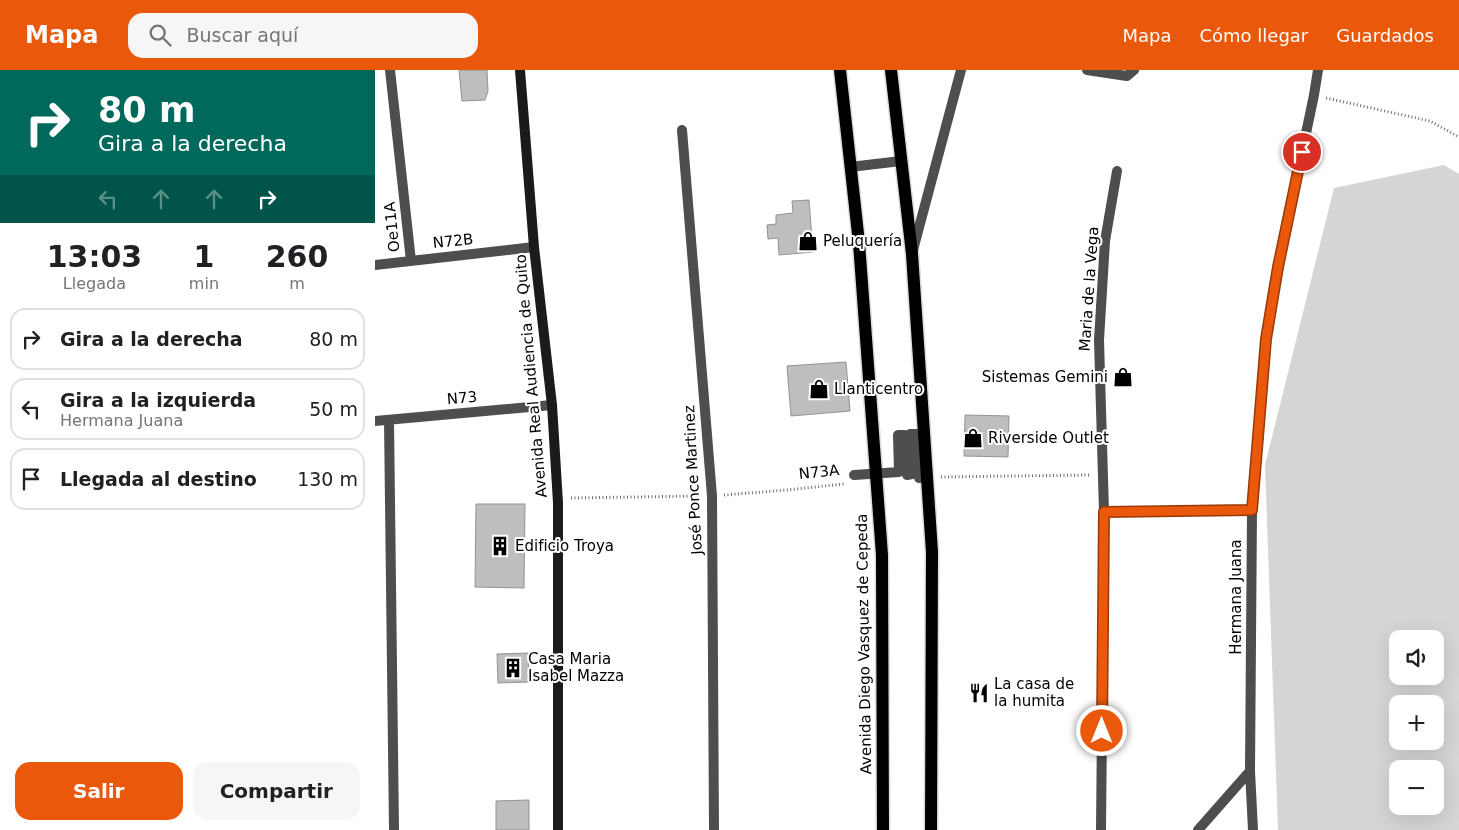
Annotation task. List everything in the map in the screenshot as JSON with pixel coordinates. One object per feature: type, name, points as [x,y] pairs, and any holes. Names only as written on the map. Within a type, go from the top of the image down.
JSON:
[{"type":"main road","name":"Avenida Real Audiencia de Quito","points":[[520,70],[534,247],[552,406],[558,503],[558,830]]},
{"type":"main road","name":"Avenida Diego Vasquez de Cepeda","points":[[839,70],[859,243],[882,555],[883,830]]},
{"type":"main road","points":[[891,70],[912,254],[932,552],[931,830]]},
{"type":"street","name":"Oe11A","points":[[390,70],[411,261]]},
{"type":"street","points":[[912,254],[961,70]]},
{"type":"street","points":[[1087,70],[1127,76],[1133,70]]},
{"type":"street","name":"Hermana Juana","points":[[1253,830],[1250,771],[1252,510],[1266,339],[1278,267],[1318,70]]},
{"type":"street","name":"José Ponce Martinez","points":[[682,130],[712,496],[714,830]]},
{"type":"street","points":[[850,167],[901,161]]},
{"type":"street","name":"Maria de la Vega","points":[[1101,830],[1104,512],[1099,340],[1105,241],[1117,171]]},
{"type":"street","name":"N72B","points":[[375,265],[534,247]]},
{"type":"street","name":"N73","points":[[375,421],[552,406]]},
{"type":"street","points":[[389,420],[394,830]]},
{"type":"street","name":"N73A","points":[[854,475],[899,472],[898,435],[904,435],[907,475],[912,474],[910,434],[916,434],[919,478],[928,477]]},
{"type":"street","points":[[1104,512],[1252,510]]},
{"type":"street","points":[[1198,830],[1250,771]]},
{"type":"path","points":[[1314,95],[1430,121],[1459,137]]},
{"type":"path","name":"N73A","points":[[712,496],[854,483],[854,475]]},
{"type":"path","points":[[928,477],[1103,475]]},
{"type":"path","points":[[580,498],[712,496]]},
{"type":"shaded area","points":[[1444,165],[1459,174],[1459,830],[1278,830],[1265,465],[1334,188]]},
{"type":"building","points":[[459,70],[487,70],[488,91],[485,100],[462,101]]},
{"type":"building","points":[[809,200],[813,252],[779,255],[778,238],[768,239],[767,225],[776,224],[776,215],[793,213],[792,201]]},
{"type":"building","name":"Llanticentro","points":[[846,362],[850,411],[791,416],[787,366]]},
{"type":"building","points":[[965,415],[1009,416],[1008,457],[964,456]]},
{"type":"building","name":"Edificio Troya","points":[[476,504],[525,504],[524,588],[475,587]]},
{"type":"building","name":"Casa Maria Isabel Mazza","points":[[528,653],[529,682],[498,683],[497,654]]},
{"type":"building","points":[[529,800],[529,830],[496,830],[496,801]]},
{"type":"place","name":"Peluquería","points":[[808,241]]},
{"type":"place","name":"Sistemas Gemini","points":[[1123,377]]},
{"type":"place","name":"Llanticentro","points":[[819,389]]},
{"type":"place","name":"Riverside Outlet","points":[[973,438]]},
{"type":"place","name":"Edificio Troya","points":[[500,546]]},
{"type":"place","name":"Casa Maria Isabel Mazza","points":[[513,668]]},
{"type":"place","name":"La casa de la humita","points":[[979,693]]},
{"type":"route","points":[[1102,731],[1104,512],[1252,510],[1266,339],[1278,267],[1302,152]]}]
